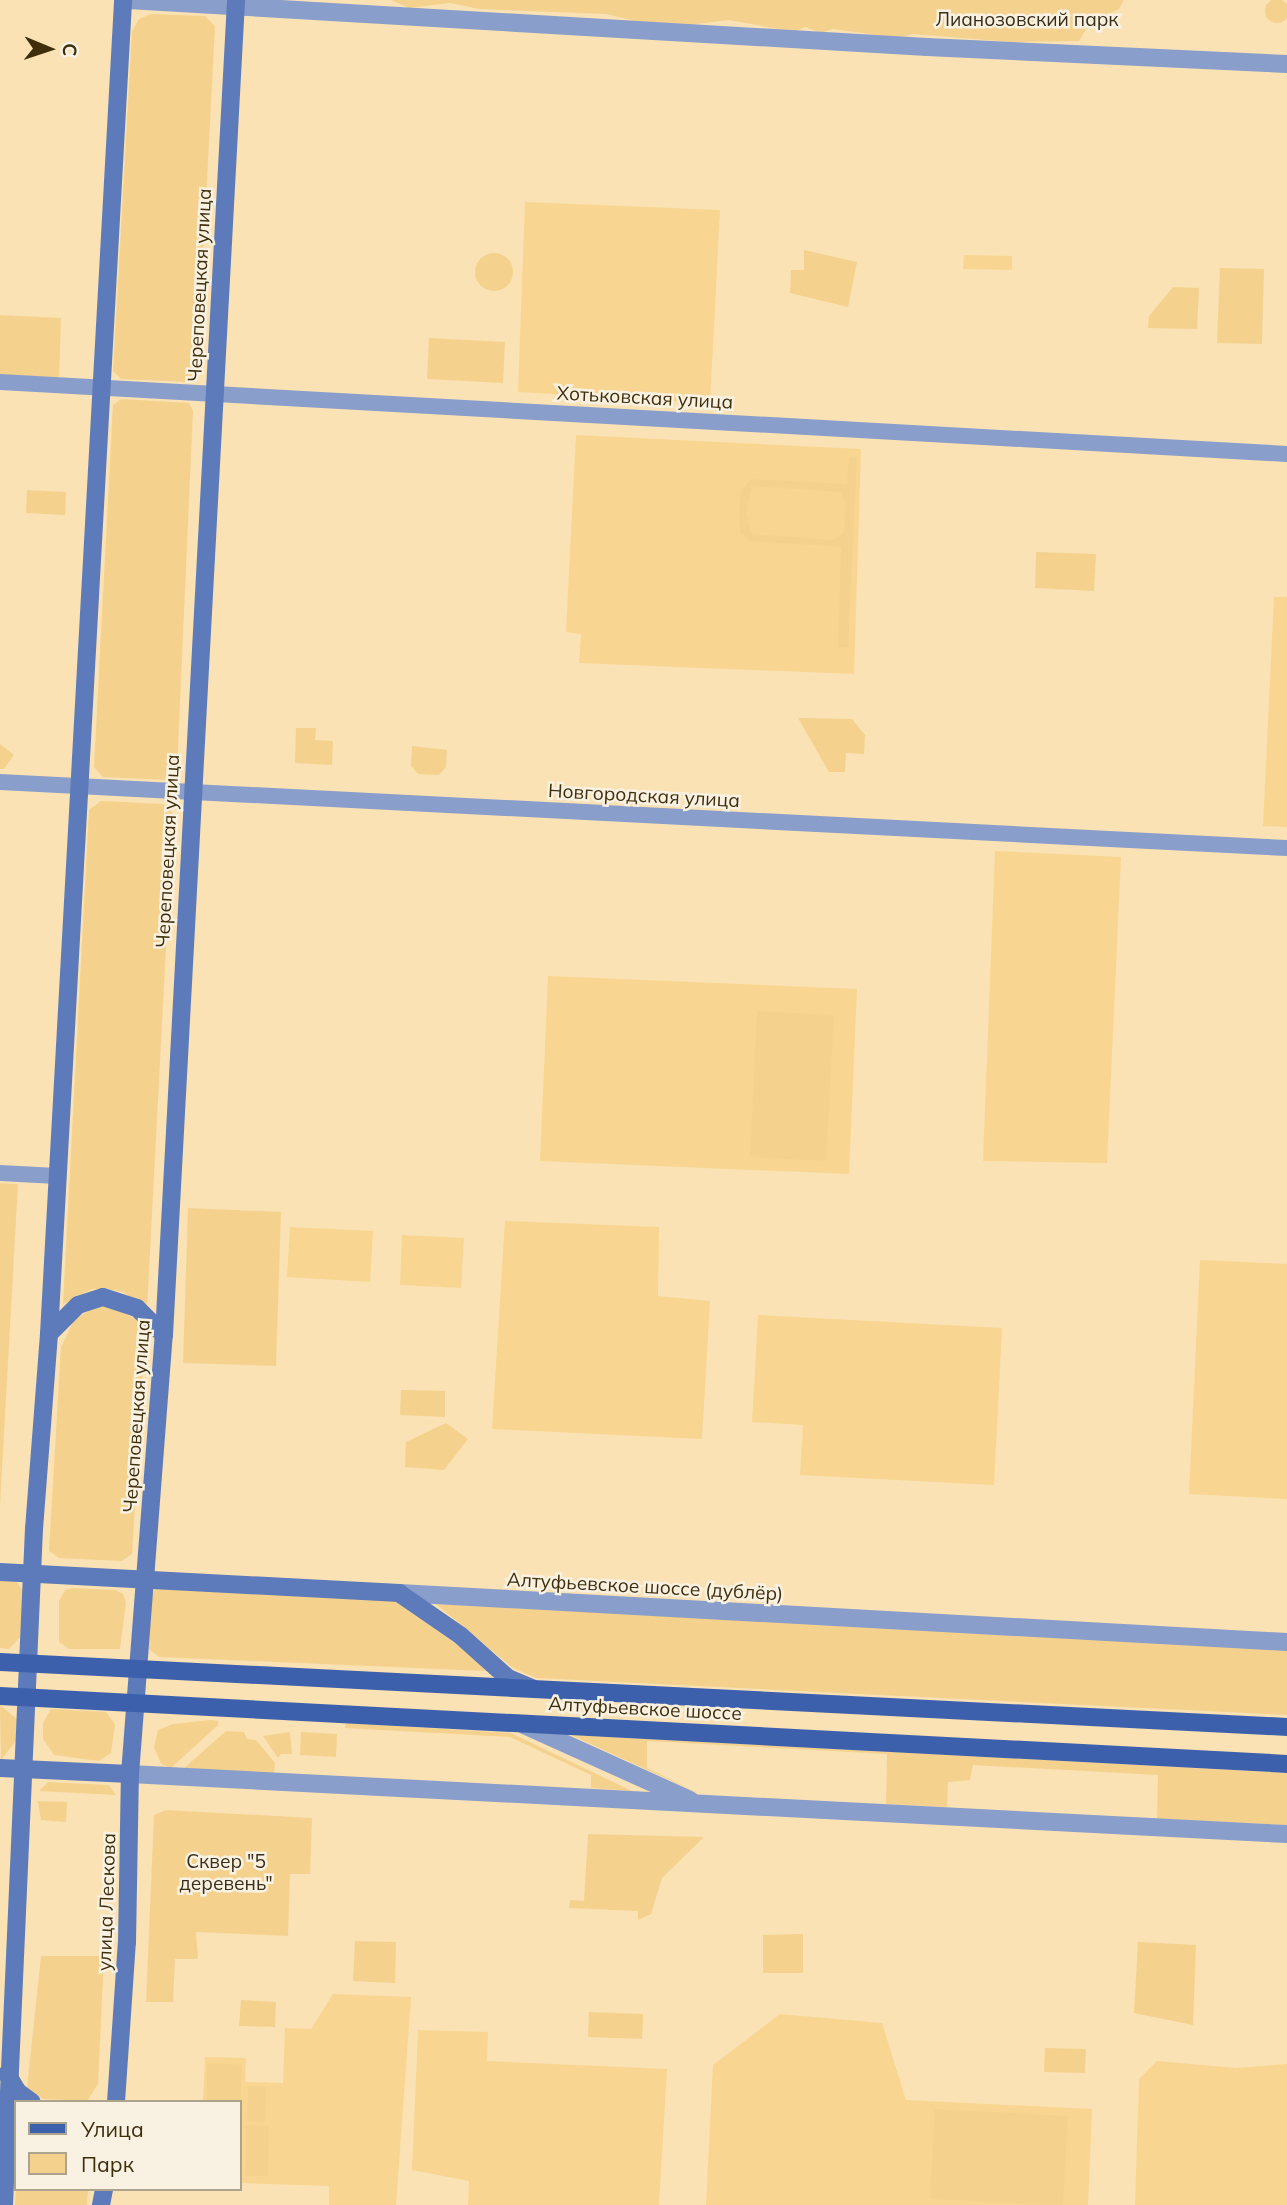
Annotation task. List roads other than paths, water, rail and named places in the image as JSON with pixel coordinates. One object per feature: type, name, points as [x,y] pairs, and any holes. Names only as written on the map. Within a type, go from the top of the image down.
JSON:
[{"type":"main road","points":[[4,2205],[7,2074],[21,1769],[49,1334],[125,0]]},
{"type":"main road","name":"Череповецкая улица","points":[[135,1703],[164,1335],[191,794],[216,395],[236,3]]},
{"type":"main road","points":[[49,1334],[78,1306],[103,1297],[137,1308],[164,1335]]},
{"type":"main road","name":"Алтуфьевское шоссе (дублёр)","points":[[0,1572],[399,1593]]},
{"type":"main road","points":[[399,1593],[461,1636],[508,1678],[541,1692]]},
{"type":"main road","name":"Алтуфьевское шоссе","points":[[0,1662],[541,1692],[1287,1727]]},
{"type":"main road","name":"Алтуфьевское шоссе","points":[[0,1696],[1287,1764]]},
{"type":"main road","name":"улица Лескова","points":[[117,2095],[127,1942],[130,1774],[135,1703]]},
{"type":"main road","points":[[0,1768],[130,1774]]},
{"type":"main road","points":[[7,2074],[18,2092],[29,2100]]},
{"type":"main road","points":[[5,2137],[14,2125]]},
{"type":"street","points":[[125,0],[236,3],[1287,64]]},
{"type":"street","name":"Хотьковская улица","points":[[0,382],[1287,454]]},
{"type":"street","name":"Новгородская улица","points":[[0,782],[191,794],[1287,848]]},
{"type":"street","points":[[0,1173],[57,1176]]},
{"type":"street","name":"Алтуфьевское шоссе (дублёр)","points":[[399,1593],[1287,1642]]},
{"type":"street","points":[[521,1724],[700,1804]]},
{"type":"street","points":[[130,1774],[1287,1834]]},
{"type":"park label","name":"Лианозовский парк","points":[[1027,20]]},
{"type":"park label","name":"Сквер \"5 деревень\"","points":[[226,1873]]}]
